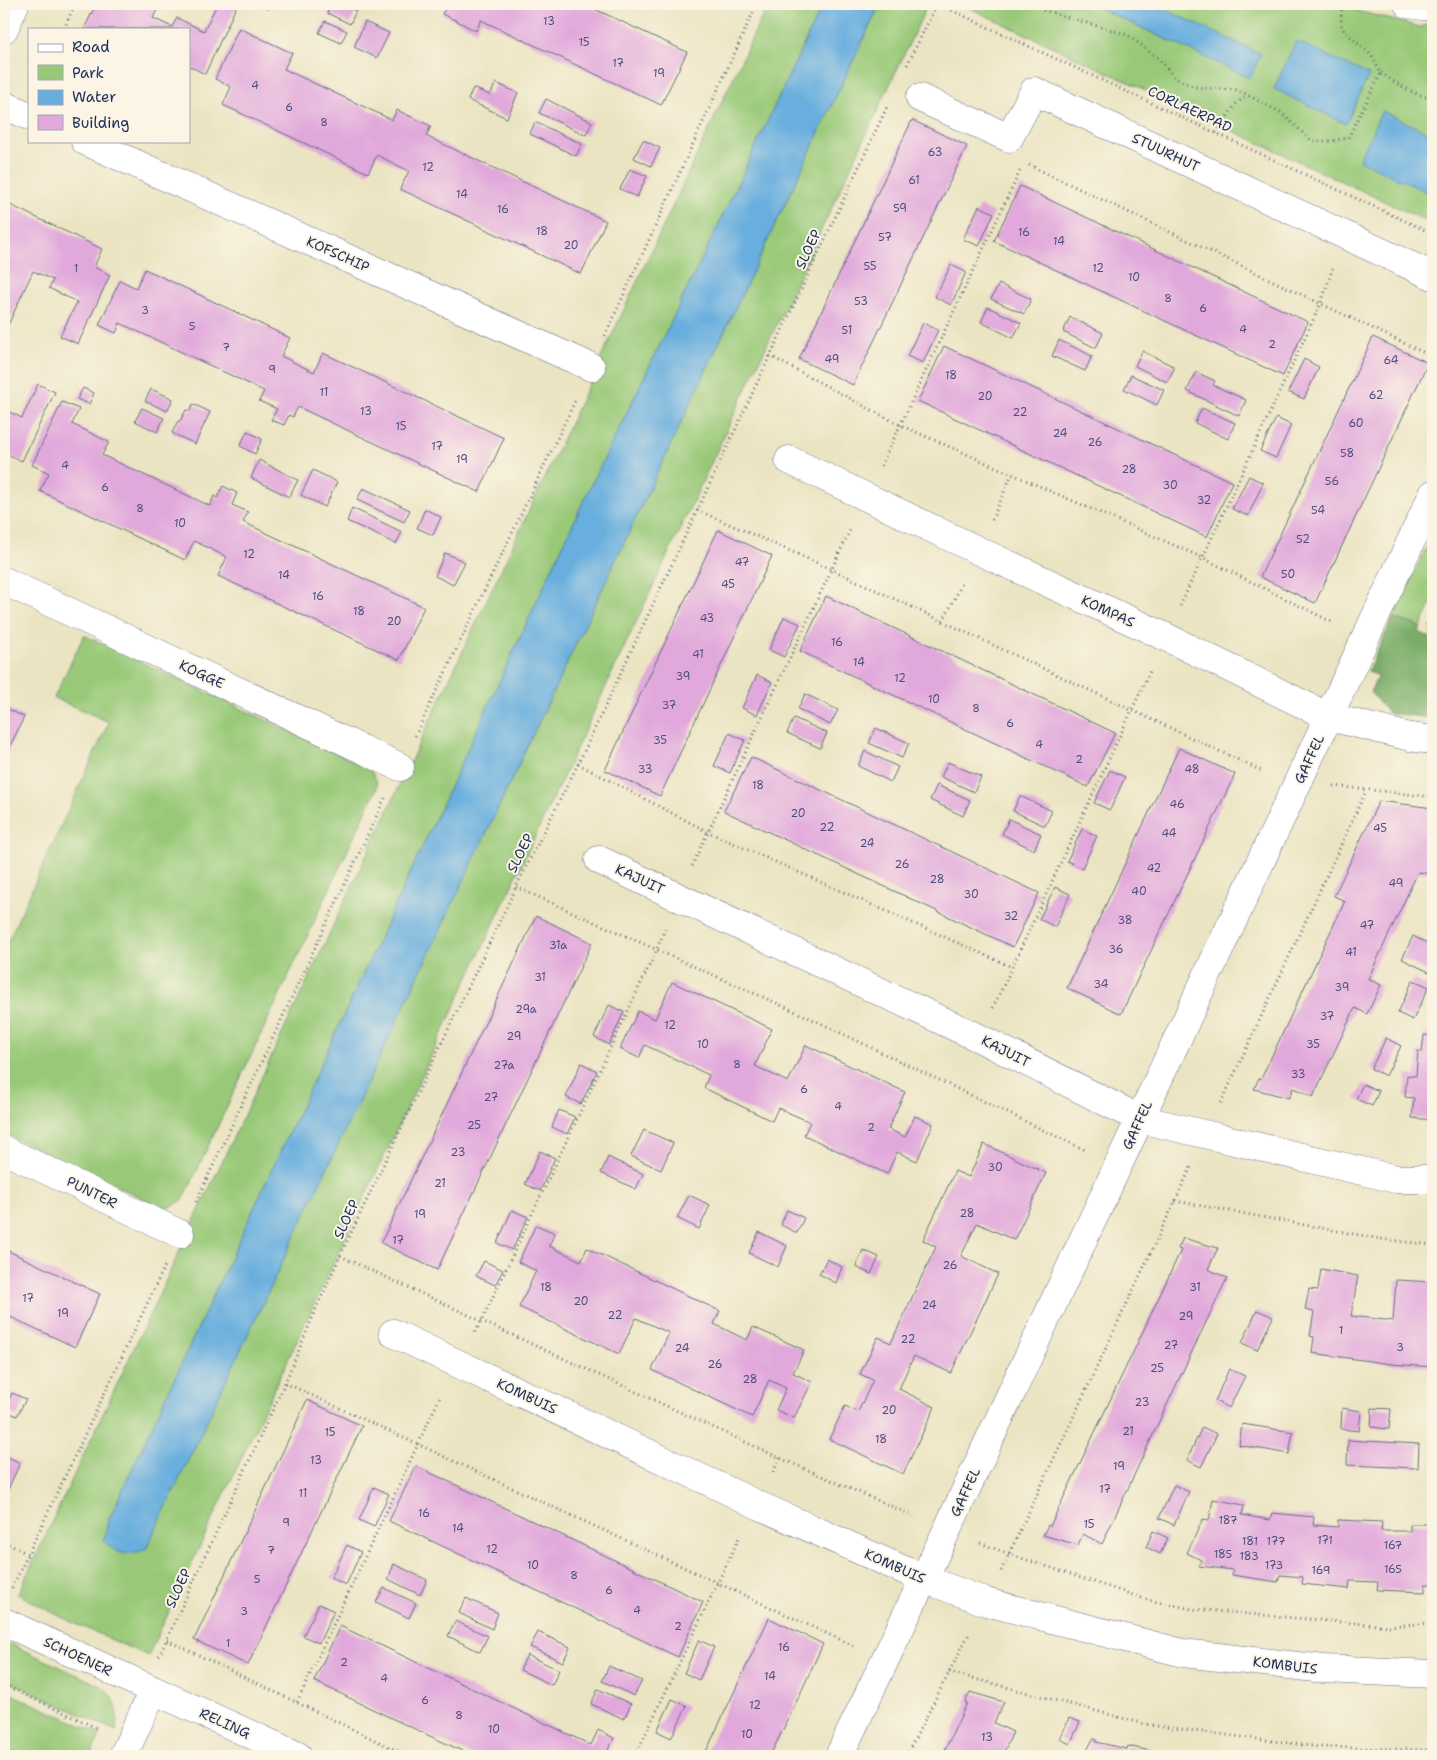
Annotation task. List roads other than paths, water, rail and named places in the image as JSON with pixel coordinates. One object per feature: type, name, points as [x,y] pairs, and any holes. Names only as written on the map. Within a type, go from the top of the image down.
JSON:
[{"type":"street","points":[[4,29],[15,4]]},
{"type":"street","points":[[1408,4],[1433,5]]},
{"type":"street","name":"STUURHUT","points":[[920,98],[1009,138],[1034,91],[1433,276]]},
{"type":"street","points":[[4,105],[28,116]]},
{"type":"street","name":"KOFSCHIP","points":[[87,142],[591,368]]},
{"type":"street","name":"KOMPAS","points":[[789,460],[1166,637],[1329,717],[1410,738],[1433,740]]},
{"type":"street","name":"GAFFEL","points":[[839,1756],[924,1579],[1433,494]]},
{"type":"street","name":"KOGGE","points":[[4,581],[400,767]]},
{"type":"street","name":"KAJUIT","points":[[599,860],[980,1038],[1140,1119],[1396,1180],[1433,1179]]},
{"type":"street","name":"PUNTER","points":[[4,1150],[180,1234]]},
{"type":"street","name":"KOMBUIS","points":[[392,1333],[756,1504],[924,1579],[986,1602],[1183,1652],[1324,1669],[1433,1674]]},
{"type":"street","name":"SCHOENER","points":[[4,1622],[153,1690]]},
{"type":"street","points":[[126,1750],[153,1690]]},
{"type":"street","name":"RELING","points":[[153,1690],[298,1756]]},
{"type":"water","points":[[823,4],[880,4],[146,1549],[134,1553],[118,1552],[104,1540],[108,1521],[584,500],[713,236]]},
{"type":"water","points":[[1090,4],[1153,4],[1261,54],[1250,78]]},
{"type":"water","points":[[1296,41],[1369,75],[1346,124],[1274,89]]},
{"type":"water","points":[[1382,111],[1433,135],[1433,195],[1359,160]]}]
